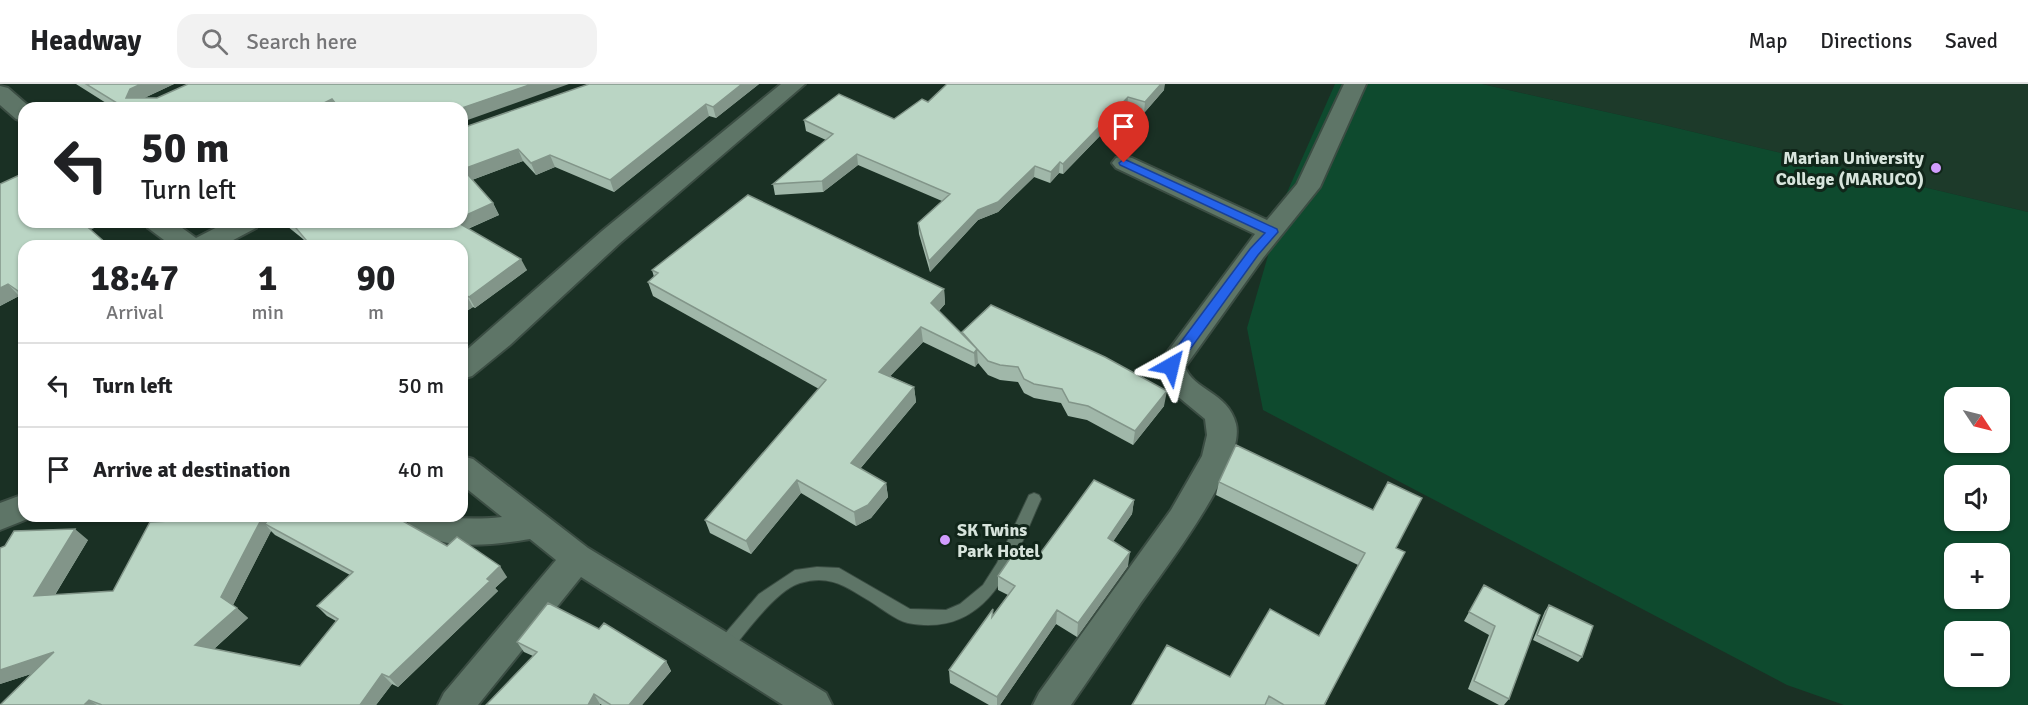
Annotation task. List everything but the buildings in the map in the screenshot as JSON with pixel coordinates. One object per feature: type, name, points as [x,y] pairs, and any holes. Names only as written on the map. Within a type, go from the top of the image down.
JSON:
[{"type":"street","points":[[468,364],[611,237],[794,84]]},
{"type":"street","points":[[1051,705],[1168,538],[1209,473],[1221,440],[1221,422],[1211,407],[1177,379],[1172,373],[1171,366],[1248,261],[1308,187],[1355,84]]},
{"type":"street","points":[[0,93],[18,109]]},
{"type":"street","points":[[1124,163],[1272,232]]},
{"type":"street","points":[[165,228],[181,240]]},
{"type":"street","points":[[213,240],[236,228]]},
{"type":"street","points":[[468,473],[577,558],[814,705]]},
{"type":"street","points":[[0,497],[18,497]]},
{"type":"street","points":[[0,517],[18,510]]},
{"type":"street","points":[[428,522],[433,526],[457,533],[535,525]]},
{"type":"street","points":[[456,705],[577,558]]},
{"type":"lane","points":[[723,648],[765,599],[795,577],[817,574],[838,575],[908,616],[947,617],[966,609],[988,590],[1003,567],[1034,499]]},
{"type":"shaded area","name":"Marian University College (MARUCO)","points":[[1482,84],[2028,84],[2028,212],[1660,124]]},
{"type":"green space","points":[[1335,84],[1482,84],[2028,212],[2028,705],[1844,705],[1787,685],[1263,410],[1247,328],[1285,197]]},
{"type":"place","name":"Marian University College (MARUCO)","points":[[1936,168]]},
{"type":"place","name":"SK Twins Park Hotel","points":[[945,540]]},
{"type":"route","points":[[1124,163],[1272,232],[1254,252],[1171,366]]}]
